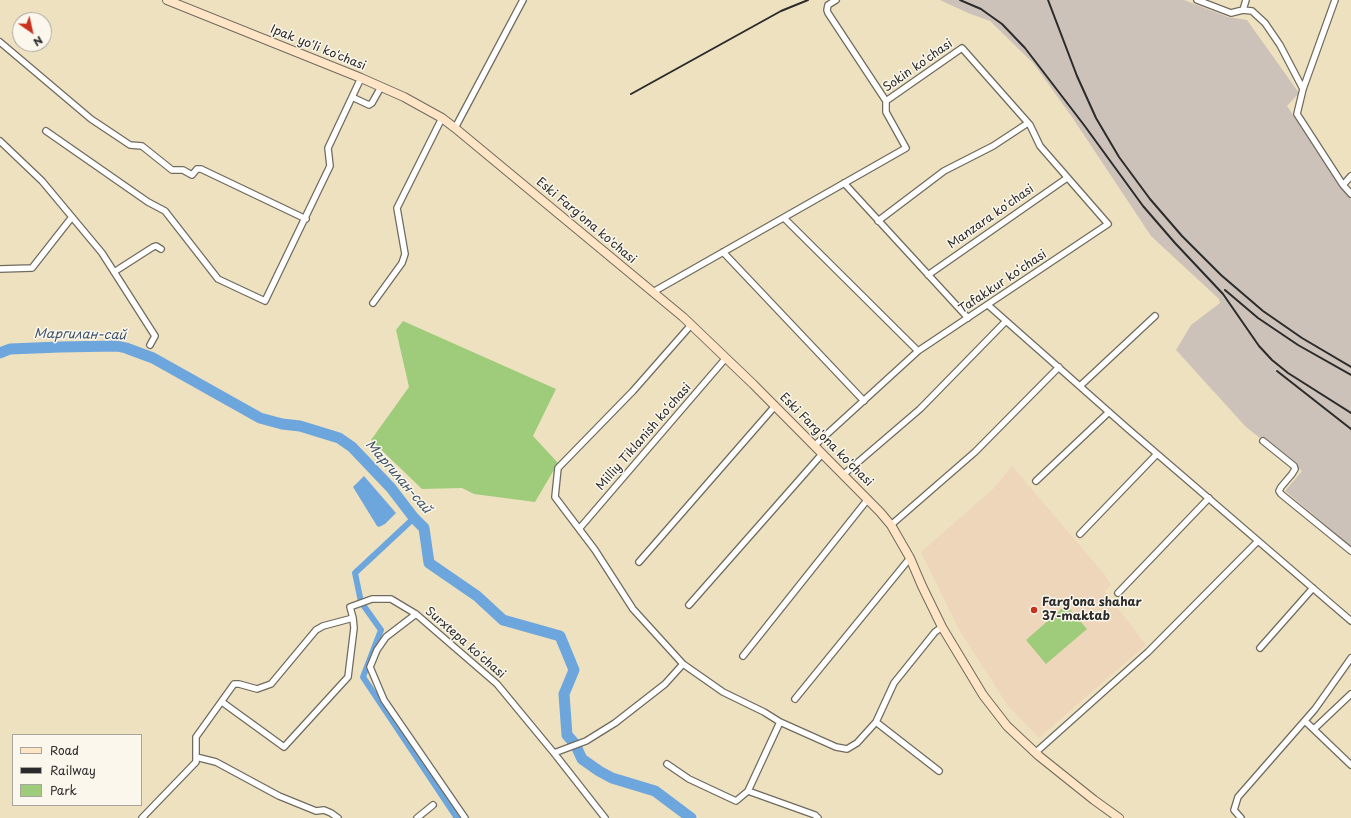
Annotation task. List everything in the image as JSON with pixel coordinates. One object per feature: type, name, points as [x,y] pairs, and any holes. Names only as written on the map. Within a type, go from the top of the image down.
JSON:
[{"type":"main road","name":"Ipak yo'li ko'chasi","points":[[167,0],[361,78],[423,107],[442,118],[455,128]]},
{"type":"main road","name":"Eski Farg'ona ko'chasi","points":[[455,128],[691,325],[868,499],[891,525],[910,558],[942,627],[991,706],[1008,726],[1035,753],[1119,818]]},
{"type":"street","points":[[455,128],[523,0]]},
{"type":"street","points":[[836,0],[828,5],[828,13],[886,101]]},
{"type":"street","points":[[1197,0],[1231,13],[1243,10],[1252,11],[1265,23],[1280,45],[1303,89]]},
{"type":"street","points":[[1243,10],[1246,0]]},
{"type":"street","points":[[1335,0],[1303,89],[1297,114],[1351,194]]},
{"type":"street","points":[[0,42],[91,119],[130,145],[142,146],[172,170],[182,170],[192,175],[197,169],[201,169],[306,219]]},
{"type":"street","name":"Sokin koʻchasi","points":[[653,292],[906,148],[886,112],[886,101],[962,48],[1028,123]]},
{"type":"street","points":[[46,131],[148,202],[165,211],[218,279],[265,301],[306,219],[330,166],[328,148],[361,78]]},
{"type":"street","points":[[352,97],[369,104],[372,103],[381,87]]},
{"type":"street","points":[[373,304],[402,263],[404,254],[397,208],[442,118]]},
{"type":"street","points":[[878,221],[944,171],[993,146],[1028,123]]},
{"type":"street","name":"Tafakkur koʻchasi","points":[[814,446],[918,352],[1108,224],[1040,146],[1028,123]]},
{"type":"street","points":[[0,141],[42,181],[102,253],[155,336],[150,345]]},
{"type":"street","points":[[1343,184],[1351,176]]},
{"type":"street","name":"Manzara koʻchasi","points":[[928,275],[1067,178]]},
{"type":"street","points":[[844,183],[968,318]]},
{"type":"street","points":[[0,269],[32,268],[72,217]]},
{"type":"street","points":[[784,218],[918,352]]},
{"type":"street","points":[[114,272],[153,247],[156,246],[161,249]]},
{"type":"street","points":[[723,252],[864,401]]},
{"type":"street","points":[[988,305],[1157,454],[1351,621]]},
{"type":"street","points":[[1080,386],[1155,316]]},
{"type":"street","points":[[843,475],[920,409],[1006,321]]},
{"type":"street","points":[[691,325],[633,391],[558,468],[555,497],[595,550],[633,608],[682,664],[723,692],[764,712],[780,722],[836,748],[847,749],[857,743],[876,722],[894,683],[935,632],[942,627]]},
{"type":"street","name":"Milliy Tiklanish koʻchasi","points":[[580,529],[725,358]]},
{"type":"street","points":[[891,525],[975,452],[1059,367]]},
{"type":"street","points":[[639,562],[775,406]]},
{"type":"street","points":[[1036,481],[1109,412]]},
{"type":"street","points":[[1264,441],[1294,466],[1295,469],[1279,490],[1281,494],[1351,551]]},
{"type":"street","points":[[689,605],[822,454]]},
{"type":"street","points":[[1080,534],[1157,454]]},
{"type":"street","points":[[1118,593],[1209,498]]},
{"type":"street","points":[[743,656],[868,499]]},
{"type":"street","points":[[1035,753],[1148,652],[1258,541]]},
{"type":"street","points":[[795,699],[910,558]]},
{"type":"street","points":[[1260,648],[1313,588]]},
{"type":"street","name":"Surxtepa koʻchasi","points":[[353,618],[350,607],[368,600],[391,599],[416,614],[497,684],[605,818]]},
{"type":"street","points":[[416,614],[386,637],[377,650],[370,667],[384,700],[465,818]]},
{"type":"street","points":[[142,818],[196,762],[196,737],[234,684],[240,684],[257,689],[271,684],[316,630],[323,626],[353,618],[353,640],[348,677],[284,747],[222,702]]},
{"type":"street","points":[[1241,818],[1234,810],[1238,797],[1305,721],[1351,658]]},
{"type":"street","points":[[554,753],[586,741],[602,732],[665,684],[682,664]]},
{"type":"street","points":[[1314,729],[1351,694]]},
{"type":"street","points":[[1305,721],[1351,765]]},
{"type":"street","points":[[667,764],[689,779],[736,801],[748,792],[780,722]]},
{"type":"street","points":[[876,722],[939,771]]},
{"type":"street","points":[[196,758],[216,762],[279,796],[316,810],[324,810],[338,818]]},
{"type":"street","points":[[748,792],[815,815],[818,818]]},
{"type":"street","points":[[417,818],[433,805]]},
{"type":"shaded area","points":[[940,0],[1184,0],[1228,17],[1247,20],[1299,93],[1287,106],[1351,199],[1351,546],[1285,491],[1302,471],[1246,427],[1176,350],[1191,325],[1220,303],[1219,299],[1151,236],[1072,117],[1034,64],[990,21]]},
{"type":"shaded area","name":"Farg'ona shahar 37-maktab","points":[[1012,466],[1105,575],[1111,585],[1105,591],[1146,645],[1039,738],[1008,706],[958,628],[921,552],[993,489]]},
{"type":"green space","points":[[403,321],[556,389],[533,436],[558,463],[535,502],[474,494],[462,488],[422,489],[371,440],[409,387],[396,330]]},
{"type":"green space","points":[[1066,605],[1087,629],[1046,664],[1026,640]]},
{"type":"water","points":[[364,476],[396,513],[385,524],[379,527],[353,487]]},
{"type":"waterway","name":"Маргилан-сай","points":[[0,353],[10,349],[60,347],[117,346],[126,348],[153,358],[260,418],[282,424],[300,426],[339,438],[352,447],[391,488],[414,518],[424,528],[429,563],[477,596],[503,620],[560,636],[574,670],[564,694],[567,735],[575,744],[582,759],[612,778],[655,791],[691,818]]},
{"type":"waterway","points":[[414,518],[355,573],[361,602],[381,630],[363,677],[457,818]]},
{"type":"railway","points":[[631,94],[781,11],[808,0]]},
{"type":"railway","points":[[960,0],[981,9],[1002,24],[1025,48],[1143,206],[1175,243],[1223,294],[1259,346],[1272,360],[1288,373],[1351,413]]},
{"type":"railway","points":[[1048,0],[1077,76],[1096,118],[1119,157],[1150,199],[1182,236],[1221,275],[1263,311],[1302,338],[1351,367]]},
{"type":"railway","points":[[1225,290],[1258,318],[1298,345],[1351,375]]},
{"type":"railway","points":[[1277,371],[1351,429]]},
{"type":"place","name":"Farg'ona shahar 37-maktab","points":[[1034,610]]}]
